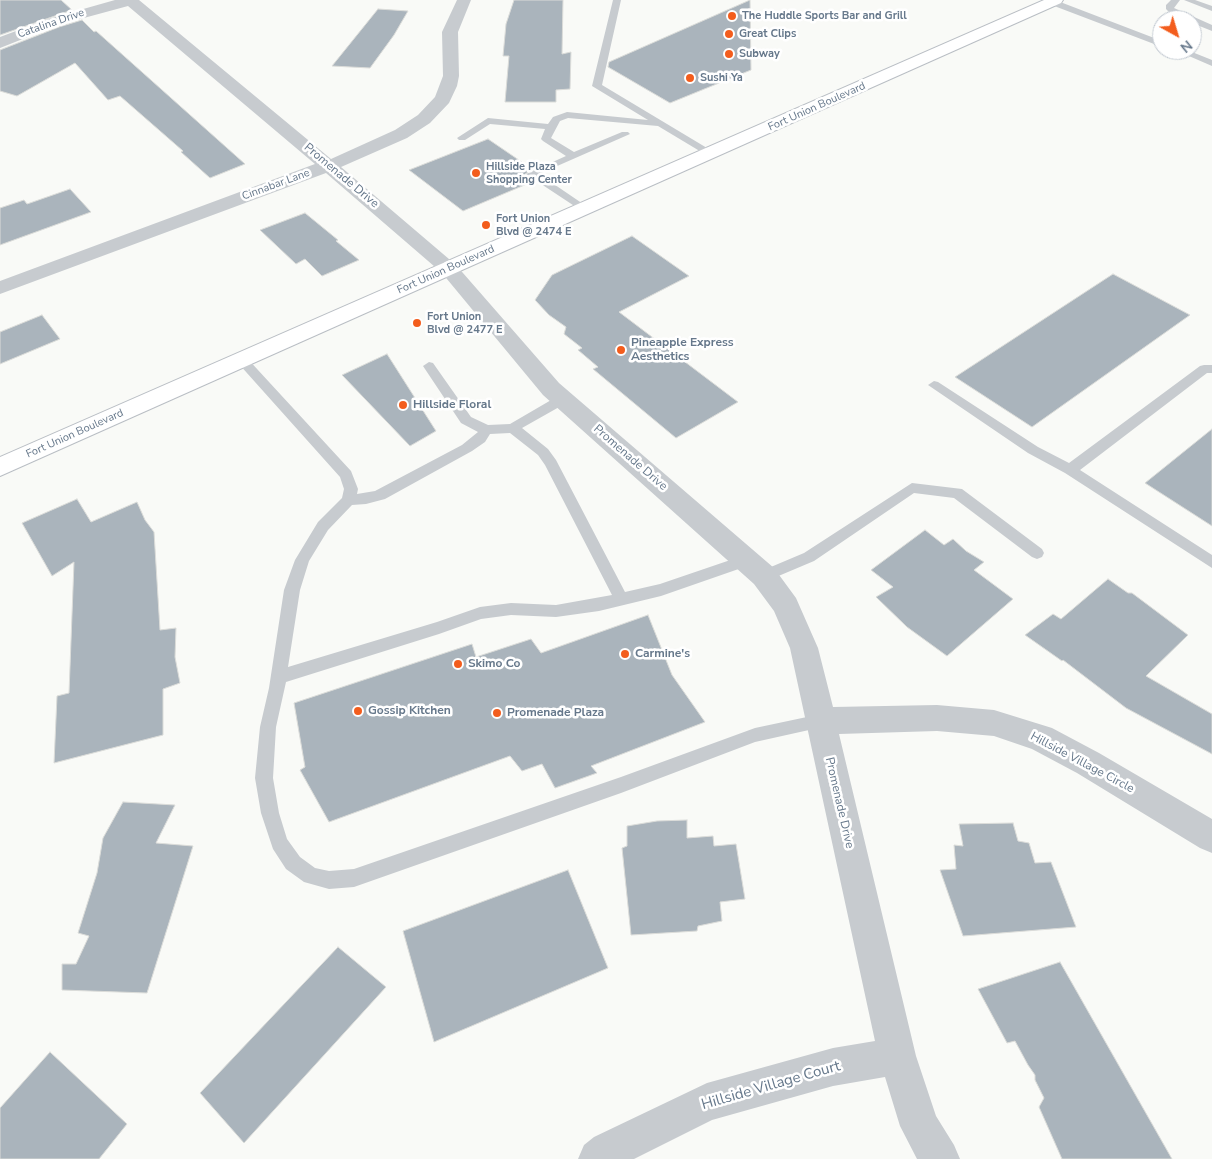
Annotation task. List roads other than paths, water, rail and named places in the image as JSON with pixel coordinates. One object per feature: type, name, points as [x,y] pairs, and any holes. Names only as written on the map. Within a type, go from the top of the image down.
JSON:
[{"type":"main road","name":"Fort Union Boulevard","points":[[0,467],[712,154],[1054,1]]},
{"type":"street","name":"Promenade Drive","points":[[131,0],[418,240],[449,269],[551,389],[756,568],[786,606],[804,648],[897,1056],[920,1126],[940,1159]]},
{"type":"street","name":"Catalina Drive","points":[[0,42],[54,22],[131,0]]},
{"type":"street","name":"Cinnabar Lane","points":[[0,288],[329,166],[378,146],[401,134],[424,119],[443,99],[451,76],[450,32],[464,0]]},
{"type":"street","name":"Hillside Village Circle","points":[[821,721],[937,718],[994,723],[1048,742],[1212,837]]},
{"type":"street","name":"Hillside Village Court","points":[[598,1159],[608,1151],[707,1102],[833,1067],[897,1056]]},
{"type":"lane","points":[[617,0],[598,86],[712,154]]},
{"type":"lane","points":[[1171,10],[1170,5],[1176,0]]},
{"type":"lane","points":[[1188,0],[1212,9]]},
{"type":"lane","points":[[1054,1],[1152,40]]},
{"type":"lane","points":[[573,156],[546,139],[556,119],[567,115],[661,124]]},
{"type":"lane","points":[[462,138],[488,121],[551,127]]},
{"type":"lane","points":[[585,210],[531,174],[625,134]]},
{"type":"lane","points":[[242,360],[346,474],[351,489],[348,500],[323,526],[302,560],[292,590],[279,677],[268,727],[264,778],[270,813],[279,843],[293,862],[311,876],[329,880],[354,878],[755,735],[821,721]]},
{"type":"lane","points":[[428,366],[466,420],[486,430],[513,428],[563,399]]},
{"type":"lane","points":[[1070,470],[1204,369],[1212,369]]},
{"type":"lane","points":[[934,385],[1033,450],[1070,470],[1212,562]]},
{"type":"lane","points":[[513,428],[543,452],[551,463],[621,599]]},
{"type":"lane","points":[[348,500],[366,499],[380,495],[467,448],[480,438],[486,430]]},
{"type":"lane","points":[[279,677],[439,628],[480,613],[511,609],[570,610],[809,557],[912,488],[957,493],[1036,553]]},
{"type":"place","name":"The Huddle Sports Bar and Grill","points":[[732,16]]},
{"type":"place","name":"Great Clips","points":[[729,34]]},
{"type":"place","name":"Subway","points":[[729,54]]},
{"type":"place","name":"Sushi Ya","points":[[690,78]]},
{"type":"place","name":"Hillside Plaza Shopping Center","points":[[476,173]]},
{"type":"place","name":"Fort Union Blvd @ 2474 E","points":[[486,225]]},
{"type":"place","name":"Fort Union Blvd @ 2477 E","points":[[417,323]]},
{"type":"place","name":"Pineapple Express Aesthetics","points":[[621,350]]},
{"type":"place","name":"Hillside Floral","points":[[403,405]]},
{"type":"place","name":"Carmine's","points":[[625,654]]},
{"type":"place","name":"Skimo Co","points":[[458,664]]},
{"type":"place","name":"Gossip Kitchen","points":[[358,711]]},
{"type":"place","name":"Promenade Plaza","points":[[497,713]]}]
